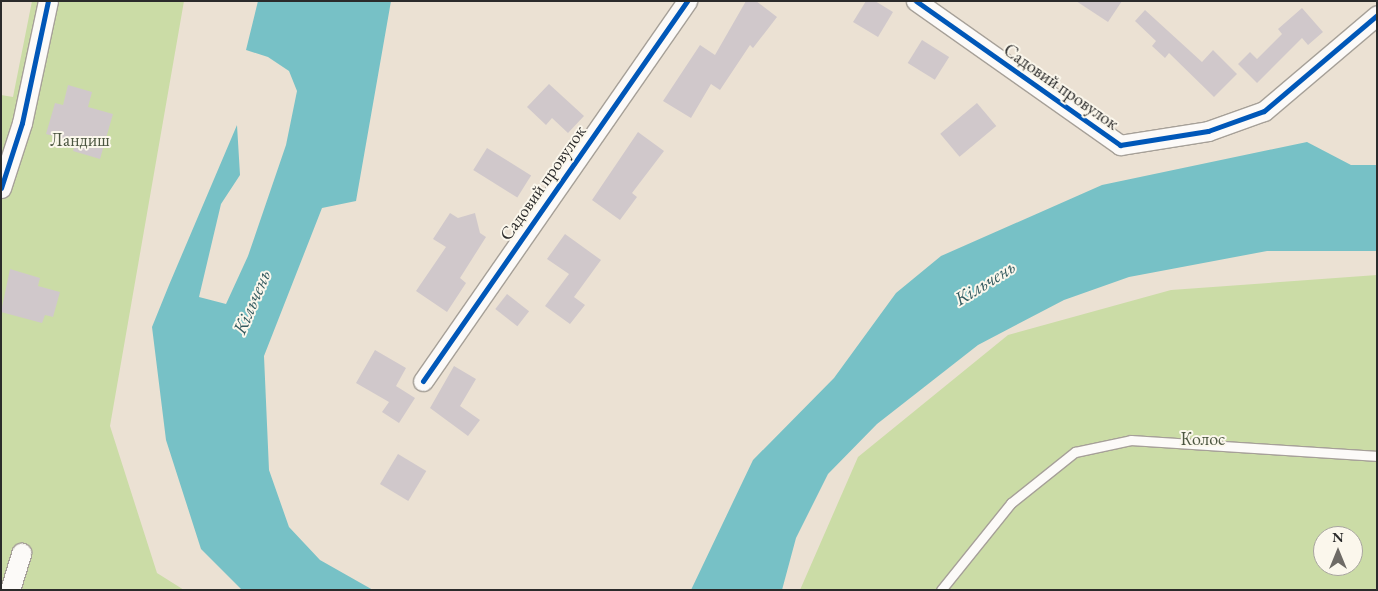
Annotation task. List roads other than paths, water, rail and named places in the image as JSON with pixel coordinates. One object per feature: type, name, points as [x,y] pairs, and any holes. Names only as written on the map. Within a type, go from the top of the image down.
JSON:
[{"type":"street","points":[[1,188],[22,123],[48,1]]},
{"type":"street","name":"Садовий провулок","points":[[423,381],[687,1]]},
{"type":"street","name":"Садовий провулок","points":[[916,1],[1120,145],[1208,131],[1264,110],[1377,15]]},
{"type":"street","points":[[10,590],[21,553]]},
{"type":"lane","points":[[941,590],[1011,503],[1075,452],[1131,440],[1377,456]]},
{"type":"water","name":"Кільчень","points":[[258,1],[391,1],[356,201],[322,208],[264,356],[269,470],[289,527],[320,560],[373,590],[242,590],[201,549],[166,440],[152,327],[169,285],[237,125],[240,175],[221,204],[199,297],[226,304],[248,256],[286,145],[297,91],[289,71],[268,57],[246,50]]},
{"type":"water","name":"Кільчень","points":[[1307,142],[1351,165],[1377,165],[1377,251],[1267,251],[1129,277],[1064,300],[978,345],[877,424],[828,474],[796,538],[782,590],[691,590],[753,460],[834,378],[896,293],[941,256],[1102,185]]},
{"type":"park label","name":"Ландиш","points":[[80,140]]},
{"type":"park label","name":"Колос","points":[[1203,439]]}]
